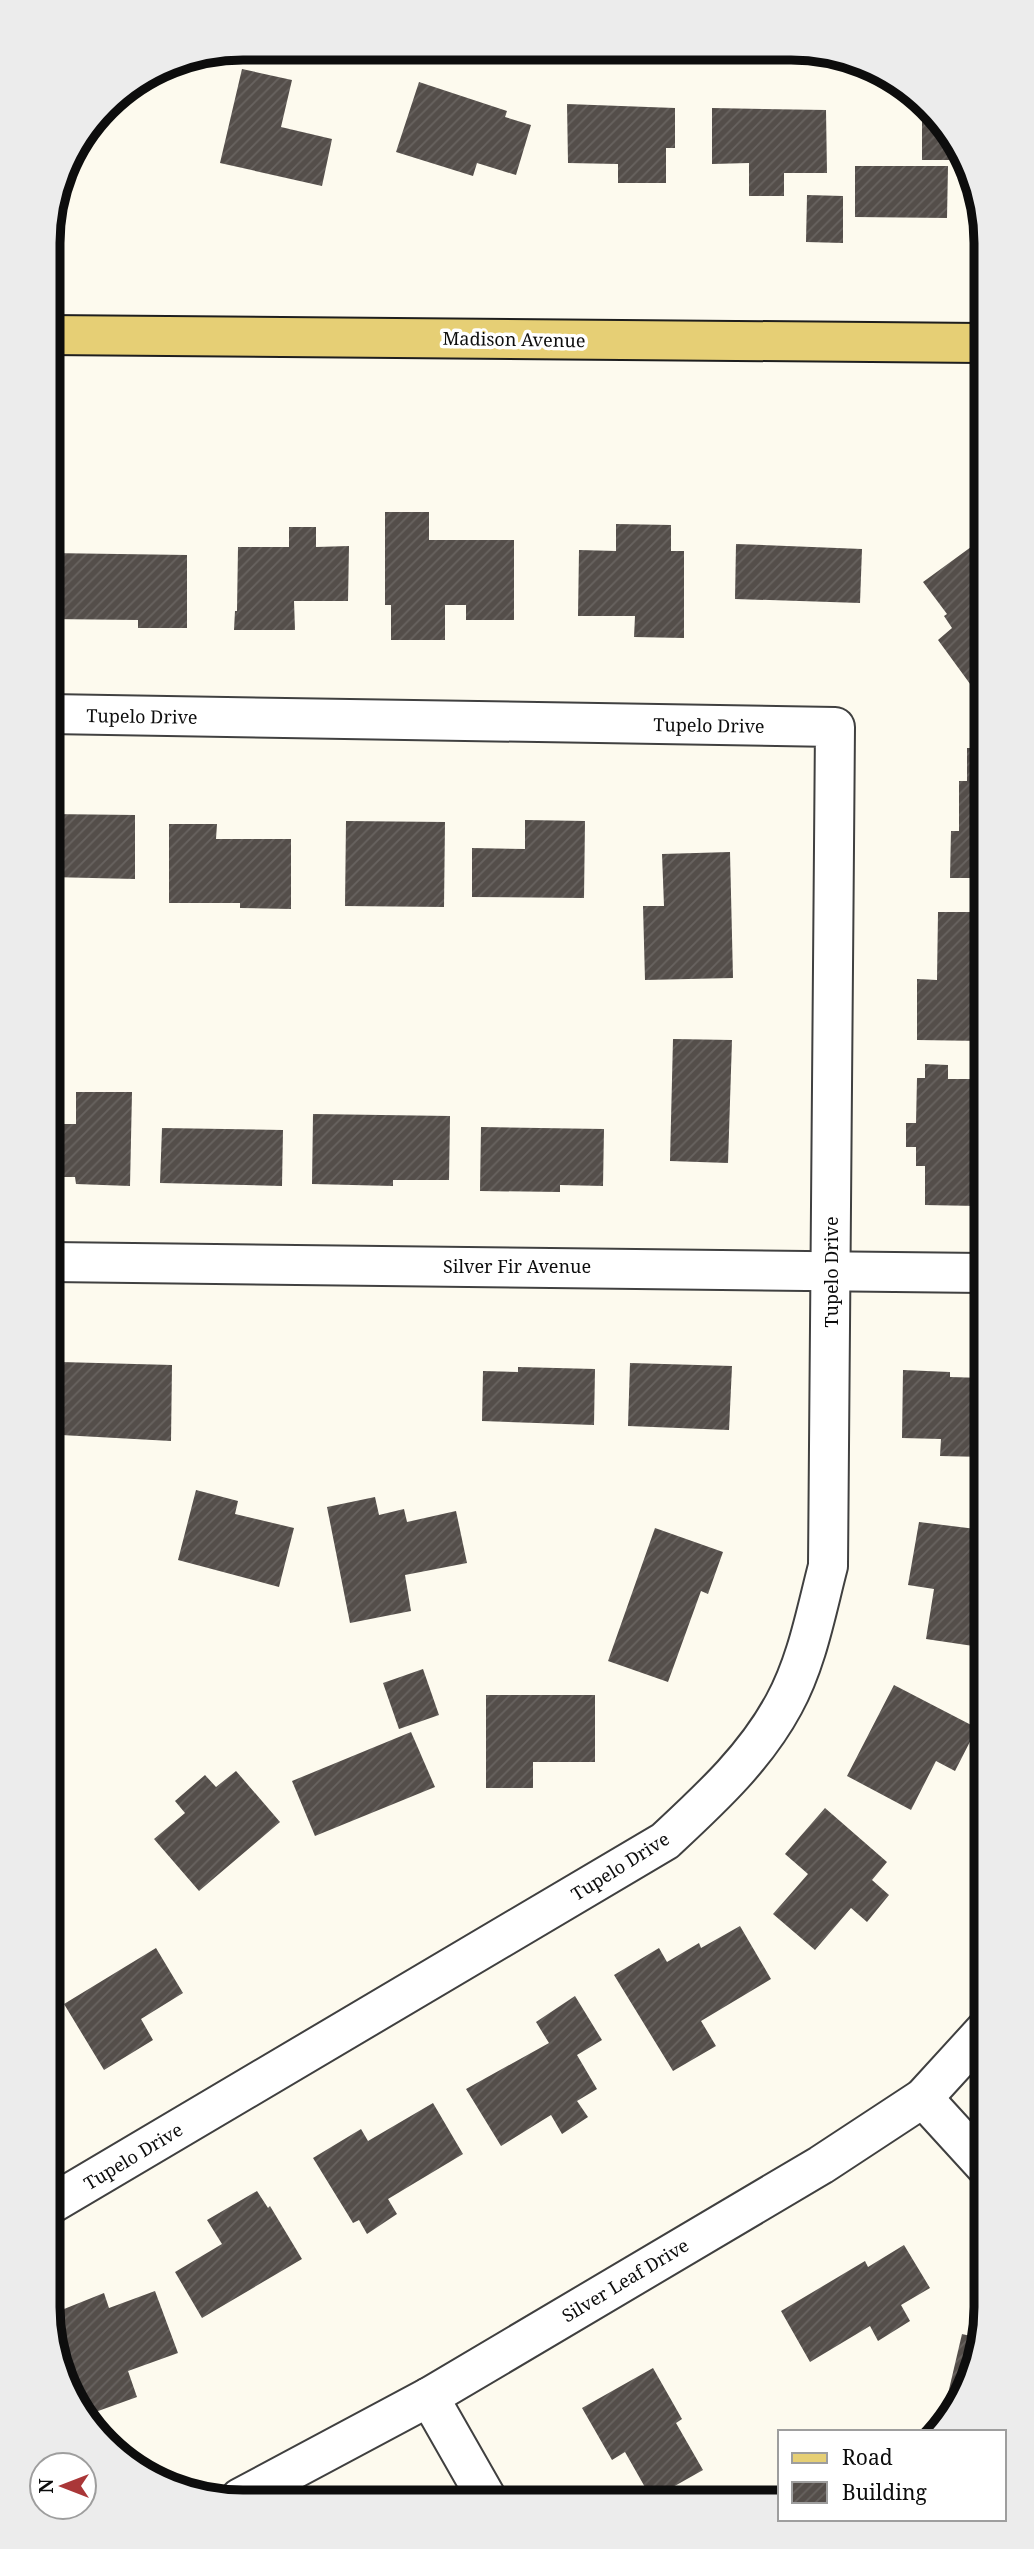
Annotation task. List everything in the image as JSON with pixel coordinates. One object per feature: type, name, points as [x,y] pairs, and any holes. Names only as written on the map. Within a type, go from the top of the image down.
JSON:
[{"type":"main road","name":"Madison Avenue","points":[[60,335],[974,343]]},
{"type":"street","name":"Tupelo Drive","points":[[60,714],[835,727],[828,1566],[806,1652],[785,1703],[751,1754],[713,1796],[665,1841],[60,2199]]},
{"type":"street","name":"Silver Fir Avenue","points":[[60,1262],[974,1273]]},
{"type":"street","name":"Silver Leaf Drive","points":[[255,2490],[429,2397],[821,2165],[923,2098],[974,2042]]},
{"type":"street","points":[[923,2098],[974,2154]]},
{"type":"street","points":[[429,2397],[482,2490]]},
{"type":"building","points":[[242,69],[292,80],[281,127],[332,139],[322,186],[220,163]]},
{"type":"building","points":[[419,82],[507,111],[505,117],[531,125],[516,175],[477,163],[473,176],[396,152]]},
{"type":"building","points":[[567,104],[675,108],[675,148],[666,148],[666,183],[618,183],[618,164],[568,163]]},
{"type":"building","points":[[712,108],[826,110],[827,173],[784,173],[784,196],[749,196],[749,163],[712,164]]},
{"type":"building","points":[[922,115],[944,141],[955,160],[922,160]]},
{"type":"building","points":[[855,166],[948,166],[947,218],[855,217]]},
{"type":"building","points":[[807,195],[843,196],[843,243],[806,242]]},
{"type":"building","points":[[385,512],[429,512],[429,540],[514,540],[514,620],[466,620],[466,605],[445,605],[445,640],[391,640],[391,605],[385,605]]},
{"type":"building","points":[[616,524],[671,525],[671,551],[684,551],[684,638],[634,637],[635,616],[578,616],[579,550],[616,551]]},
{"type":"building","points":[[289,527],[316,527],[316,547],[349,546],[348,601],[294,601],[295,630],[234,630],[238,547],[289,547]]},
{"type":"building","points":[[736,544],[862,549],[860,603],[735,599]]},
{"type":"building","points":[[971,547],[974,551],[973,688],[938,640],[952,628],[944,616],[947,614],[923,582]]},
{"type":"building","points":[[60,553],[187,555],[187,628],[138,628],[138,620],[60,619]]},
{"type":"building","points":[[967,748],[974,748],[974,878],[950,878],[951,831],[959,831],[959,781],[967,781]]},
{"type":"building","points":[[60,814],[135,815],[135,879],[60,877]]},
{"type":"building","points":[[525,820],[585,821],[584,898],[472,897],[472,848],[525,849]]},
{"type":"building","points":[[346,821],[445,822],[444,907],[345,906]]},
{"type":"building","points":[[169,824],[217,824],[216,839],[291,839],[291,909],[240,908],[240,903],[169,903]]},
{"type":"building","points":[[730,852],[733,978],[645,980],[643,906],[664,906],[662,854]]},
{"type":"building","points":[[938,912],[974,912],[974,1041],[917,1040],[917,979],[937,980]]},
{"type":"building","points":[[673,1039],[732,1040],[728,1163],[670,1161]]},
{"type":"building","points":[[925,1064],[948,1065],[948,1079],[974,1079],[974,1206],[925,1205],[925,1166],[916,1166],[916,1147],[906,1147],[906,1123],[916,1123],[917,1078],[925,1078]]},
{"type":"building","points":[[76,1092],[132,1092],[130,1186],[76,1184],[75,1177],[60,1177],[60,1124],[76,1124]]},
{"type":"building","points":[[313,1114],[450,1116],[449,1180],[393,1180],[393,1186],[312,1184]]},
{"type":"building","points":[[481,1127],[604,1129],[603,1186],[560,1185],[560,1192],[480,1191]]},
{"type":"building","points":[[162,1128],[283,1130],[282,1186],[160,1183]]},
{"type":"building","points":[[61,1362],[172,1365],[171,1441],[61,1435]]},
{"type":"building","points":[[630,1363],[732,1366],[729,1430],[628,1426]]},
{"type":"building","points":[[518,1367],[595,1369],[594,1425],[482,1421],[483,1371],[518,1372]]},
{"type":"building","points":[[903,1370],[950,1372],[950,1377],[974,1378],[974,1457],[940,1456],[941,1439],[902,1438]]},
{"type":"building","points":[[196,1490],[238,1501],[235,1514],[294,1528],[279,1587],[178,1560]]},
{"type":"building","points":[[375,1497],[379,1515],[404,1509],[407,1522],[456,1511],[467,1563],[405,1575],[411,1611],[350,1623],[327,1507]]},
{"type":"building","points":[[919,1522],[974,1529],[974,1646],[926,1639],[934,1589],[908,1585]]},
{"type":"building","points":[[655,1528],[723,1552],[708,1594],[701,1591],[668,1682],[608,1661]]},
{"type":"building","points":[[423,1669],[439,1715],[399,1729],[383,1683]]},
{"type":"building","points":[[894,1685],[974,1726],[974,1734],[955,1771],[936,1761],[911,1810],[847,1776]]},
{"type":"building","points":[[486,1695],[595,1695],[595,1762],[533,1762],[533,1788],[486,1788]]},
{"type":"building","points":[[411,1732],[435,1787],[315,1836],[292,1781]]},
{"type":"building","points":[[236,1771],[280,1822],[199,1891],[154,1839],[185,1813],[175,1801],[205,1775],[216,1787]]},
{"type":"building","points":[[825,1808],[887,1862],[872,1880],[889,1895],[867,1922],[851,1908],[815,1950],[773,1914],[808,1874],[785,1854]]},
{"type":"building","points":[[740,1926],[771,1979],[701,2021],[716,2046],[673,2071],[614,1975],[659,1948],[667,1962],[699,1943],[701,1948]]},
{"type":"building","points":[[156,1948],[183,1993],[141,2019],[153,2040],[104,2070],[64,2004]]},
{"type":"building","points":[[575,1996],[602,2040],[577,2055],[597,2089],[577,2101],[588,2117],[562,2134],[551,2115],[501,2146],[466,2089],[549,2043],[536,2022]]},
{"type":"building","points":[[433,2103],[463,2154],[388,2199],[397,2214],[367,2234],[359,2220],[353,2223],[313,2158],[361,2129],[368,2141]]},
{"type":"building","points":[[257,2191],[268,2208],[270,2206],[302,2259],[202,2318],[175,2272],[222,2244],[207,2220]]},
{"type":"building","points":[[904,2245],[930,2288],[901,2305],[910,2321],[878,2341],[870,2326],[810,2362],[781,2311],[865,2261],[868,2267]]},
{"type":"building","points":[[155,2291],[178,2353],[128,2371],[137,2397],[94,2413],[73,2377],[61,2330],[60,2311],[104,2293],[109,2308]]},
{"type":"building","points":[[962,2334],[972,2336],[965,2365],[945,2406]]},
{"type":"building","points":[[653,2368],[682,2419],[676,2423],[703,2470],[668,2490],[647,2490],[625,2452],[612,2460],[582,2408]]}]
